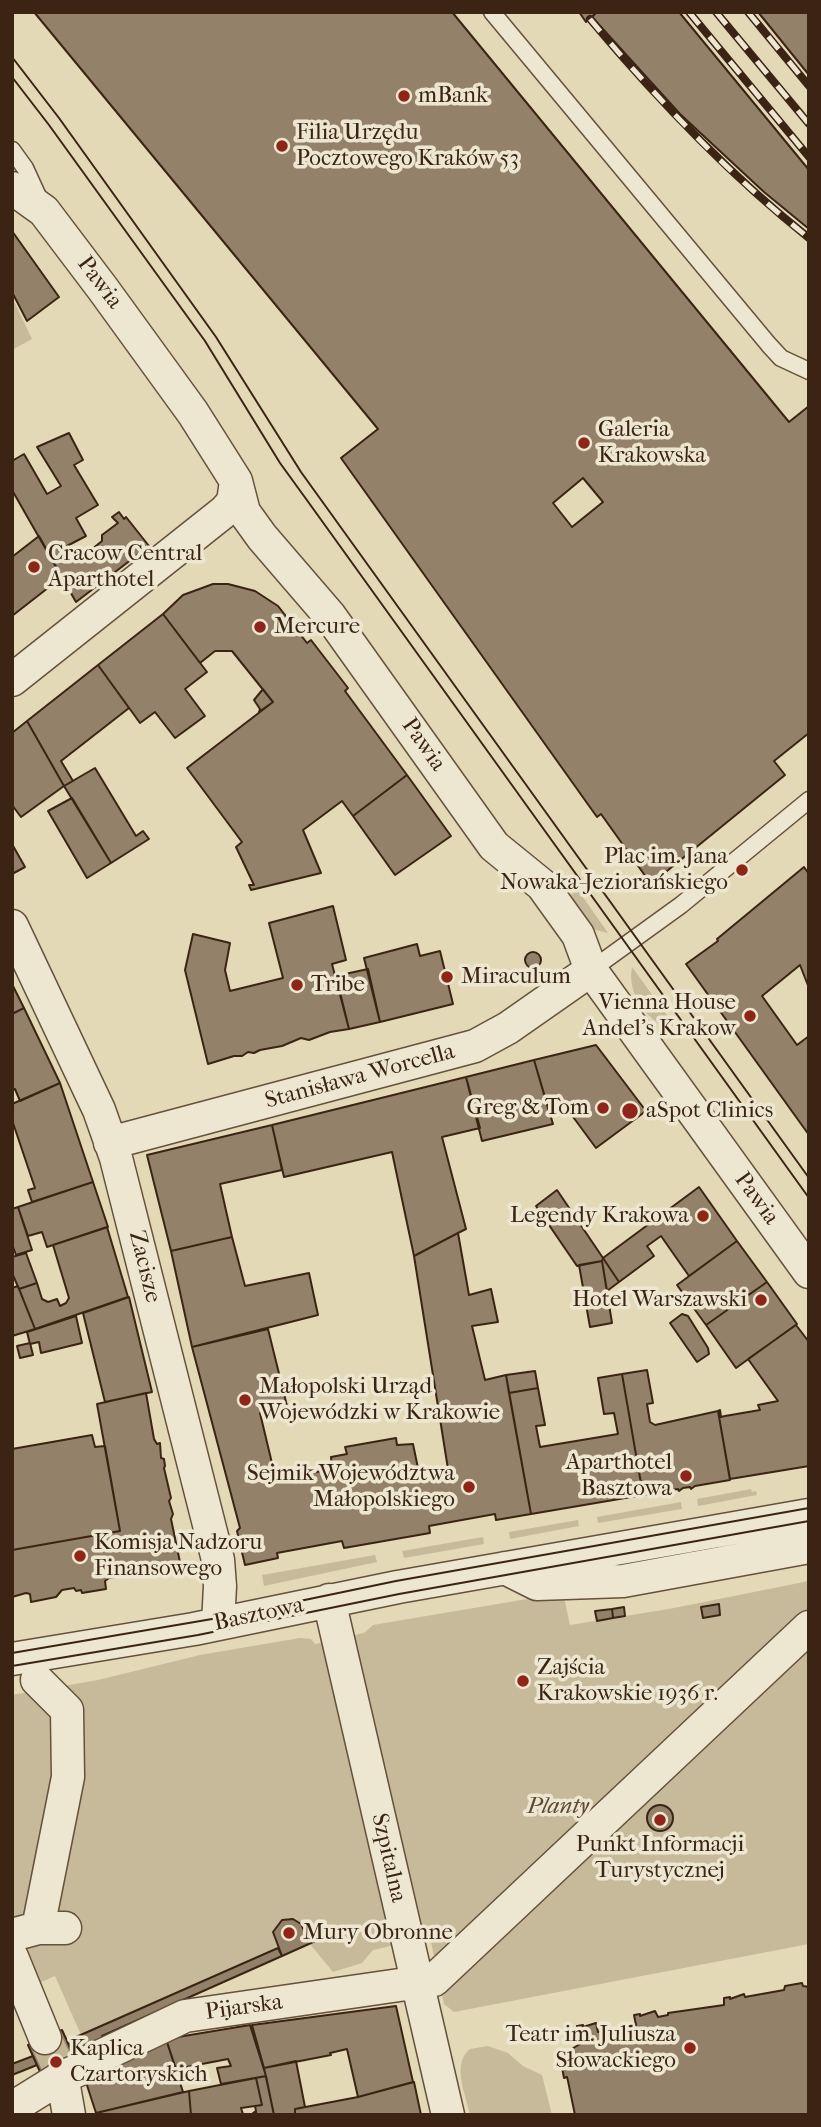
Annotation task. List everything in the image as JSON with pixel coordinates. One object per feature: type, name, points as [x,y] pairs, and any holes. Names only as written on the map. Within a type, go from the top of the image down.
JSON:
[{"type":"street","name":"Pawia","points":[[12,188],[44,211],[186,401],[236,481],[244,512],[330,616],[494,846],[542,885],[578,935],[591,970],[809,1272]]},
{"type":"street","points":[[12,680],[225,512],[233,502],[236,481]]},
{"type":"street","name":"Zacisze","points":[[12,926],[99,1110],[110,1143],[138,1241],[218,1560],[218,1624]]},
{"type":"street","name":"Stanisława Worcella","points":[[110,1143],[475,1046],[519,1021],[591,970]]},
{"type":"street","name":"Basztowa","points":[[12,1659],[218,1624],[329,1600],[809,1515]]},
{"type":"street","points":[[505,1568],[537,1584],[623,1581],[809,1547]]},
{"type":"street","name":"Szpitalna","points":[[329,1600],[448,2115]]},
{"type":"street","points":[[417,1984],[434,1980],[809,1627]]},
{"type":"street","points":[[37,1680],[66,1710],[68,1777],[38,1931]]},
{"type":"street","points":[[12,1957],[45,2038]]},
{"type":"street","name":"Pijarska","points":[[12,2108],[62,2076],[88,2066],[86,2063],[185,2016],[417,1984]]},
{"type":"street","points":[[62,2076],[69,2115]]},
{"type":"lane","points":[[492,12],[762,338],[781,358],[809,371]]},
{"type":"lane","name":"Pawia","points":[[12,150],[25,168],[44,211]]},
{"type":"lane","points":[[591,970],[681,905],[809,800]]},
{"type":"green space","points":[[12,297],[32,339],[12,350]]},
{"type":"green space","points":[[578,890],[608,933],[588,928],[563,900]]},
{"type":"green space","points":[[632,967],[675,1026],[669,1030],[646,1012],[635,996]]},
{"type":"green space","points":[[751,1489],[752,1492],[756,1491],[757,1495],[698,1506],[697,1499]]},
{"type":"green space","points":[[681,1502],[682,1509],[598,1523],[597,1517]]},
{"type":"green space","points":[[578,1520],[579,1526],[510,1539],[509,1532]]},
{"type":"green space","points":[[483,1537],[484,1544],[404,1558],[402,1551]]},
{"type":"green space","points":[[375,1555],[377,1562],[264,1586],[262,1575]]},
{"type":"green space","name":"Planty","points":[[809,1581],[809,1944],[454,2012],[444,2004],[430,1937],[373,1950],[362,1963],[333,1972],[310,1944],[320,1939],[316,1931],[306,1935],[301,1924],[287,1919],[279,1923],[273,1932],[278,1948],[81,2035],[55,1976],[12,1995],[12,1695],[98,1680],[200,1655],[300,1638],[311,1639],[315,1644],[364,1633],[373,1625],[563,1593],[570,1625],[669,1609]]},
{"type":"green space","points":[[488,2046],[508,2053],[523,2066],[542,2075],[552,2115],[470,2115],[461,2080],[461,2063],[470,2049]]},
{"type":"building","name":"Galeria Krakowska","points":[[34,12],[452,12],[789,422],[809,406],[809,733],[774,761],[785,775],[651,884],[601,814],[597,817],[341,458],[378,429]]},
{"type":"building","points":[[579,12],[597,12],[586,22]]},
{"type":"building","points":[[597,12],[679,12],[809,170],[809,229],[764,192],[680,114],[592,17]]},
{"type":"building","points":[[758,12],[809,12],[809,75]]},
{"type":"building","points":[[12,231],[59,297],[27,321],[12,292]]},
{"type":"building","points":[[69,433],[83,460],[74,465],[98,505],[76,518],[86,536],[65,547],[76,562],[102,541],[102,535],[118,523],[112,517],[119,512],[149,546],[76,602],[12,490],[12,461],[24,454],[47,494],[61,486],[37,447]]},
{"type":"building","points":[[583,478],[603,502],[572,527],[553,503]]},
{"type":"building","name":"Cracow Central Aparthotel","points":[[39,536],[62,577],[12,616],[12,557]]},
{"type":"building","points":[[213,584],[228,584],[255,591],[278,606],[307,643],[311,640],[348,688],[345,691],[407,775],[353,816],[342,801],[303,830],[321,873],[251,890],[249,885],[254,885],[236,847],[242,842],[187,768],[273,702],[232,651],[215,651],[200,663],[163,614],[183,595]]},
{"type":"building","points":[[163,614],[207,672],[185,689],[205,716],[175,738],[155,712],[140,723],[98,665]]},
{"type":"building","points":[[98,665],[129,708],[61,761],[73,781],[64,786],[27,721]]},
{"type":"building","points":[[263,689],[273,702],[259,712],[254,700]]},
{"type":"building","points":[[27,721],[64,786],[21,817],[12,805],[12,733]]},
{"type":"building","points":[[95,768],[136,836],[143,831],[149,839],[111,863],[64,786]]},
{"type":"building","points":[[407,775],[451,836],[395,875],[353,816]]},
{"type":"building","points":[[72,798],[111,863],[87,878],[48,811]]},
{"type":"building","points":[[12,844],[25,867],[12,874]]},
{"type":"building","name":"Vienna House Andel's Krakow","points":[[804,867],[809,874],[809,988],[800,965],[762,996],[797,1045],[809,1036],[809,1135],[686,964],[718,941],[717,939]]},
{"type":"building","name":"Tribe","points":[[333,906],[346,960],[332,964],[349,1029],[330,1032],[309,1040],[301,1038],[282,1046],[248,1052],[242,1056],[208,1064],[185,970],[193,934],[230,943],[225,970],[230,991],[283,978],[269,923]]},
{"type":"building","points":[[417,944],[420,956],[440,951],[453,1004],[380,1022],[364,958]]},
{"type":"building","points":[[533,952],[539,954],[539,966],[533,968],[527,966],[525,960],[527,954]]},
{"type":"building","points":[[368,969],[380,1022],[349,1029],[336,976]]},
{"type":"building","points":[[12,984],[24,1008],[12,1014]]},
{"type":"building","points":[[24,1008],[60,1083],[20,1101],[15,1089],[12,1090],[12,1014]]},
{"type":"building","points":[[596,1045],[646,1111],[596,1148],[565,1106],[550,1115],[534,1060]]},
{"type":"building","points":[[534,1060],[553,1124],[482,1141],[466,1077]]},
{"type":"building","points":[[466,1077],[480,1128],[442,1137],[466,1229],[414,1256],[392,1152],[284,1177],[272,1125]]},
{"type":"building","points":[[60,1083],[93,1182],[32,1202],[28,1190],[35,1188],[12,1120],[12,1104]]},
{"type":"building","points":[[272,1125],[282,1170],[220,1184],[232,1237],[171,1251],[147,1155]]},
{"type":"building","points":[[93,1182],[108,1227],[47,1247],[42,1232],[28,1236],[18,1207]]},
{"type":"building","points":[[699,1187],[737,1241],[689,1276],[661,1236],[647,1246],[654,1256],[619,1282],[603,1258]]},
{"type":"building","points":[[557,1190],[603,1258],[602,1261],[577,1266],[536,1206]]},
{"type":"building","points":[[18,1207],[32,1250],[16,1255],[12,1244],[12,1209]]},
{"type":"building","points":[[107,1227],[128,1297],[35,1329],[19,1289],[37,1283],[42,1299],[48,1302],[57,1299],[60,1306],[66,1303],[69,1298],[53,1245]]},
{"type":"building","name":"Małopolski Urząd Wojewódzki w Krakowie","points":[[458,1233],[469,1295],[491,1289],[498,1322],[472,1326],[485,1380],[506,1375],[531,1514],[496,1520],[495,1514],[429,1526],[430,1533],[344,1548],[342,1541],[277,1553],[278,1558],[245,1565],[237,1531],[240,1528],[192,1347],[268,1329],[287,1406],[260,1413],[276,1480],[332,1469],[331,1457],[347,1454],[345,1447],[396,1438],[397,1445],[413,1444],[419,1473],[448,1469],[414,1256]]},
{"type":"building","points":[[232,1237],[245,1286],[309,1273],[318,1315],[192,1347],[171,1251]]},
{"type":"building","points":[[737,1241],[767,1282],[706,1325],[677,1285]]},
{"type":"building","points":[[26,1253],[37,1283],[19,1289],[12,1273],[12,1257]]},
{"type":"building","points":[[603,1258],[619,1282],[607,1291],[602,1261]]},
{"type":"building","points":[[602,1261],[612,1323],[590,1327],[579,1265]]},
{"type":"building","points":[[767,1282],[797,1324],[736,1368],[706,1325]]},
{"type":"building","points":[[18,1286],[35,1329],[12,1336],[12,1288]]},
{"type":"building","points":[[129,1297],[152,1392],[105,1402],[83,1313]]},
{"type":"building","points":[[682,1314],[688,1316],[708,1348],[709,1354],[697,1362],[670,1323]]},
{"type":"building","points":[[76,1316],[82,1343],[41,1353],[39,1342],[30,1344],[27,1332]]},
{"type":"building","points":[[796,1325],[809,1342],[809,1466],[730,1479],[718,1411],[720,1410],[721,1417],[760,1410],[758,1405],[778,1401],[748,1359]]},
{"type":"building","points":[[30,1343],[33,1355],[20,1358],[17,1346]]},
{"type":"building","points":[[647,1370],[653,1403],[647,1404],[650,1422],[655,1425],[718,1411],[730,1480],[691,1489],[690,1487],[643,1495],[622,1374]]},
{"type":"building","points":[[535,1371],[538,1388],[509,1393],[506,1375]]},
{"type":"building","points":[[622,1374],[643,1495],[531,1514],[509,1393],[538,1388],[545,1425],[536,1426],[540,1447],[618,1434],[614,1413],[604,1414],[598,1378]]},
{"type":"building","points":[[146,1393],[154,1439],[157,1444],[160,1443],[161,1458],[164,1459],[173,1514],[171,1519],[181,1567],[109,1578],[105,1581],[106,1589],[82,1593],[74,1588],[62,1590],[56,1597],[31,1602],[30,1594],[12,1597],[12,1550],[120,1531],[97,1404]]},
{"type":"building","points":[[92,1435],[95,1447],[105,1446],[120,1531],[12,1550],[12,1449]]},
{"type":"building","points":[[719,1604],[720,1615],[703,1618],[701,1607]]},
{"type":"building","points":[[624,1607],[625,1616],[613,1618],[612,1609]]},
{"type":"building","points":[[612,1609],[613,1618],[597,1621],[595,1611]]},
{"type":"building","name":"Punkt Informacji Turystycznej","points":[[660,1805],[669,1809],[673,1818],[669,1827],[660,1831],[651,1827],[647,1818],[651,1809]]},
{"type":"building","points":[[293,1919],[301,1924],[306,1935],[316,1931],[320,1939],[282,1956],[273,1932],[282,1920]]},
{"type":"building","points":[[278,1948],[282,1956],[102,2036],[103,2039],[74,2057],[67,2041]]},
{"type":"building","name":"Teatr im. Juliusza Słowackiego","points":[[802,1983],[803,1986],[809,1987],[809,2115],[575,2115],[561,2062],[568,2060],[570,2050],[580,2044],[577,2026],[596,2023],[598,2032],[636,2025],[634,2015],[640,2016],[655,2011],[658,2017],[668,2013],[724,2005],[724,1998],[784,1990],[785,1986]]},
{"type":"building","points":[[396,2006],[413,2082],[358,2097],[347,2049],[330,2053],[331,2055],[264,2068],[252,2025]]},
{"type":"building","points":[[250,2025],[266,2076],[221,2084],[217,2068],[231,2066],[228,2059],[176,2069],[166,2039]]},
{"type":"building","points":[[62,2030],[79,2067],[45,2083],[28,2045]]},
{"type":"building","points":[[166,2039],[183,2092],[96,2113],[84,2076]]},
{"type":"building","points":[[33,2056],[37,2065],[12,2075],[12,2064]]},
{"type":"building","points":[[296,2061],[305,2107],[295,2109],[295,2115],[274,2115],[264,2068]]},
{"type":"building","points":[[266,2076],[274,2115],[256,2115],[256,2112],[253,2113],[256,2111],[255,2106],[262,2105],[256,2078]]},
{"type":"building","points":[[256,2078],[262,2105],[241,2108],[243,2114],[240,2115],[191,2115],[189,2091]]},
{"type":"building","points":[[414,2082],[421,2115],[295,2115],[295,2109],[358,2097]]},
{"type":"building","points":[[189,2091],[191,2115],[96,2115],[96,2113]]},
{"type":"tunnel","points":[[45,2038],[62,2075]]},
{"type":"tram line","points":[[12,57],[216,337],[301,472],[809,1178]]},
{"type":"tram line","points":[[12,77],[205,341],[280,463],[809,1198]]},
{"type":"tram line","points":[[12,1653],[218,1618],[396,1581],[809,1508]]},
{"type":"tram line","points":[[12,1666],[198,1635],[399,1594],[809,1521]]},
{"type":"railway","points":[[689,12],[809,157]]},
{"type":"railway","points":[[716,12],[809,124]]},
{"type":"railway","points":[[748,12],[809,86]]},
{"type":"railway","points":[[590,19],[694,134],[750,188],[809,238]]},
{"type":"place","name":"mBank","points":[[404,96]]},
{"type":"place","name":"Filia Urzędu Pocztowego Kraków 53","points":[[282,146]]},
{"type":"place","name":"Galeria Krakowska","points":[[584,443]]},
{"type":"place","name":"Cracow Central Aparthotel","points":[[34,567]]},
{"type":"place","name":"Mercure","points":[[260,627]]},
{"type":"place","name":"Plac im. Jana Nowaka-Jeziorańskiego","points":[[742,870]]},
{"type":"place","name":"Miraculum","points":[[447,977]]},
{"type":"place","name":"Tribe","points":[[297,985]]},
{"type":"place","name":"Vienna House Andel's Krakow","points":[[750,1016]]},
{"type":"place","name":"Greg & Tom","points":[[603,1108]]},
{"type":"place","name":"aSpot Clinics","points":[[630,1111]]},
{"type":"place","name":"Legendy Krakowa","points":[[703,1216]]},
{"type":"place","name":"Hotel Warszawski","points":[[761,1300]]},
{"type":"place","name":"Małopolski Urząd Wojewódzki w Krakowie","points":[[245,1400]]},
{"type":"place","name":"Aparthotel Basztowa","points":[[686,1476]]},
{"type":"place","name":"Sejmik Województwa Małopolskiego","points":[[469,1487]]},
{"type":"place","name":"Komisja Nadzoru Finansowego","points":[[80,1556]]},
{"type":"place","name":"Zajścia Krakowskie 1936 r.","points":[[523,1681]]},
{"type":"place","name":"Punkt Informacji Turystycznej","points":[[660,1820]]},
{"type":"place","name":"Mury Obronne","points":[[289,1933]]},
{"type":"place","name":"Teatr im. Juliusza Słowackiego","points":[[690,2048]]},
{"type":"place","name":"Kaplica Czartoryskich","points":[[56,2062]]}]
